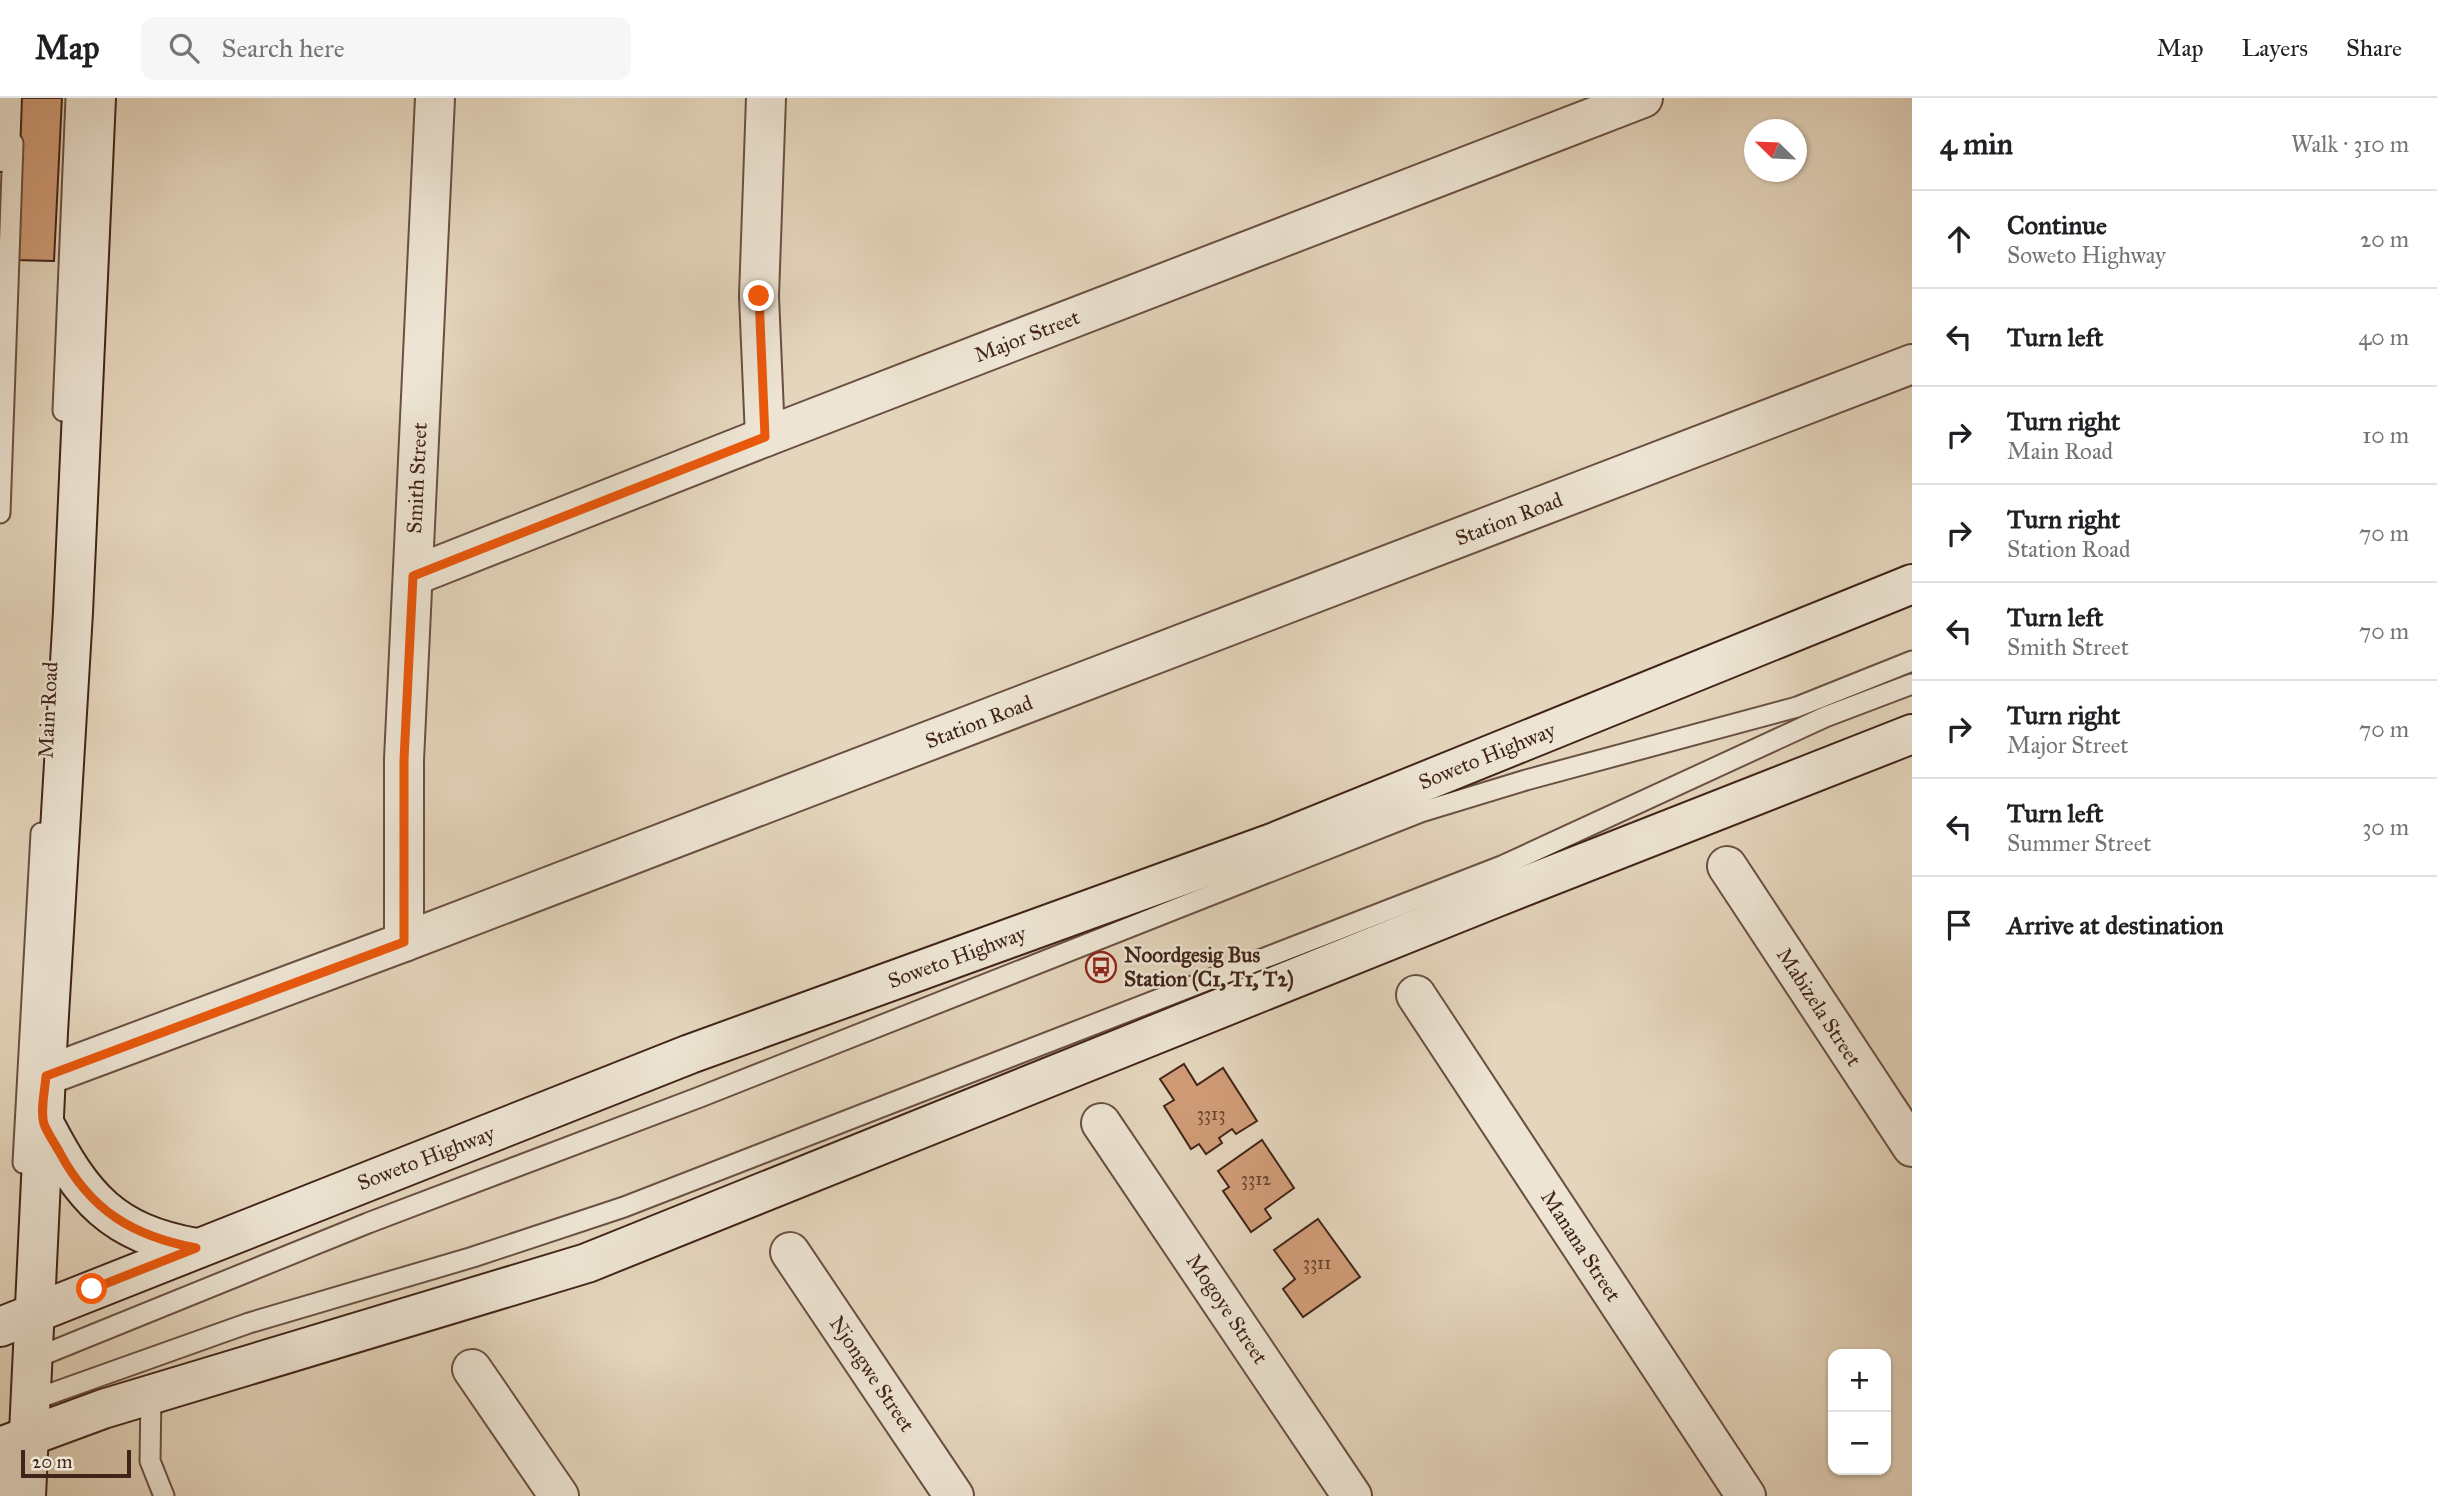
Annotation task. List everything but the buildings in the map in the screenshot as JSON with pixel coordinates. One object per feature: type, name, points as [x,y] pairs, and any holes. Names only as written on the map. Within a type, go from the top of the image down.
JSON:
[{"type":"street","points":[[0,152],[2,98]]},
{"type":"street","name":"Main Road","points":[[26,1496],[17,1432],[33,1359],[18,1321],[44,1123],[73,612],[96,98]]},
{"type":"street","name":"Smith Street","points":[[404,942],[404,760],[435,98]]},
{"type":"street","points":[[765,437],[759,296],[766,98]]},
{"type":"street","name":"Major Street","points":[[413,576],[1643,98]]},
{"type":"street","name":"Station Road","points":[[46,1076],[404,942],[1912,365]]},
{"type":"street","name":"Soweto Highway","points":[[18,1321],[196,1248],[691,1054],[1275,842],[1912,584]]},
{"type":"street","points":[[17,1432],[103,1409],[587,1263],[1492,899],[1912,734]]},
{"type":"street","name":"Mabizela Street","points":[[1727,866],[1912,1147]]},
{"type":"street","name":"Manana Street","points":[[1416,995],[1746,1496]]},
{"type":"street","points":[[44,1123],[69,1170],[102,1209],[146,1236],[196,1248]]},
{"type":"street","name":"Mogoye Street","points":[[1101,1123],[1352,1496]]},
{"type":"street","name":"Njongwe Street","points":[[790,1252],[954,1496]]},
{"type":"street","points":[[472,1369],[559,1496]]},
{"type":"lane","points":[[0,513],[15,98]]},
{"type":"lane","points":[[62,433],[76,98]]},
{"type":"lane","name":"Soweto Highway","points":[[33,1359],[368,1223],[700,1097],[1420,812],[1526,780],[1797,707],[1912,662]]},
{"type":"lane","points":[[17,1432],[250,1323],[473,1257],[624,1208],[1504,865],[1825,717],[1912,684]]},
{"type":"lane","points":[[6,1496],[17,1432],[26,1078],[41,820]]},
{"type":"lane","points":[[151,1394],[149,1461],[164,1496]]},
{"type":"place","name":"Noordgesig Bus Station (C1, T1, T2)","points":[[1101,967]]},
{"type":"route","points":[[92,1289],[196,1248],[146,1236],[102,1209],[84,1190],[69,1170],[44,1123],[46,1076],[404,942],[404,760],[413,576],[765,437],[759,296]]}]
